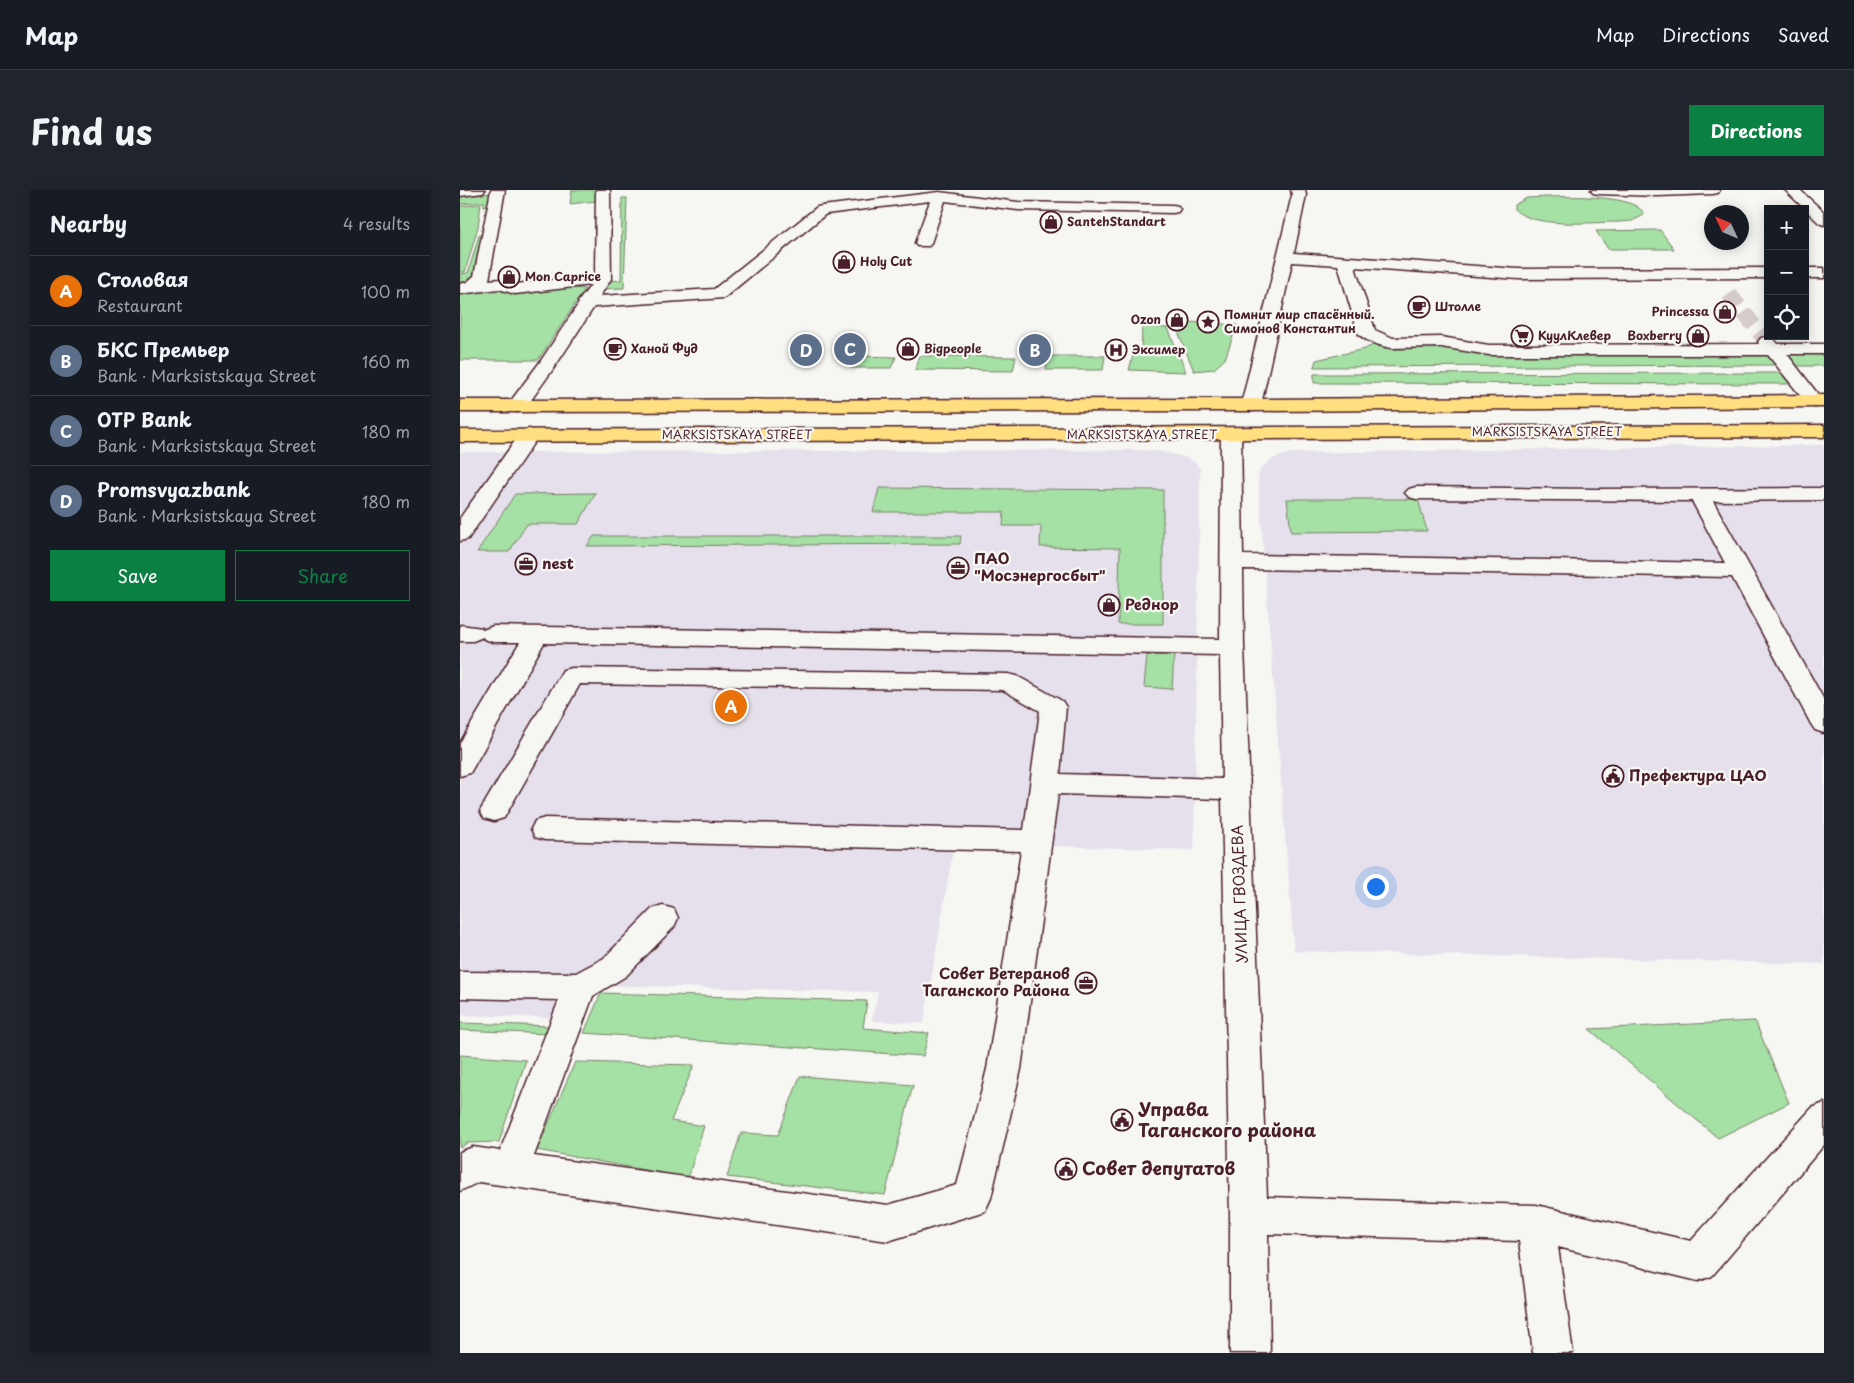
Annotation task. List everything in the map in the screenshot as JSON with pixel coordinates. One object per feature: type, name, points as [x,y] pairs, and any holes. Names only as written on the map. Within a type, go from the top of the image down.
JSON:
[{"type":"main road","name":"MARKSISTSKAYA STREET","points":[[460,406],[1251,405],[1820,401]]},
{"type":"main road","name":"MARKSISTSKAYA STREET","points":[[460,436],[1824,431]]},
{"type":"street","points":[[460,192],[478,190]]},
{"type":"street","points":[[466,288],[482,278],[498,190]]},
{"type":"street","points":[[517,406],[547,365],[602,278],[603,190]]},
{"type":"street","points":[[1251,405],[1299,195],[1298,190]]},
{"type":"street","points":[[1598,190],[1658,192],[1713,190]]},
{"type":"street","points":[[1792,190],[1824,220]]},
{"type":"street","points":[[586,302],[718,294],[822,210],[939,196],[1018,206],[1173,209]]},
{"type":"street","points":[[924,243],[939,196]]},
{"type":"street","points":[[1285,257],[1518,274],[1764,273]]},
{"type":"street","points":[[1345,261],[1367,333],[1391,342],[1441,342],[1489,350],[1770,345],[1824,349]]},
{"type":"street","points":[[1712,273],[1723,287]]},
{"type":"street","points":[[1809,273],[1824,273]]},
{"type":"street","points":[[466,288],[501,284],[515,289],[602,278]]},
{"type":"street","points":[[1770,345],[1820,401]]},
{"type":"street","name":"УЛИЦА ГВОЗДЕВА","points":[[1231,434],[1232,647],[1249,1215],[1250,1353]]},
{"type":"street","points":[[460,534],[529,435]]},
{"type":"street","points":[[1416,493],[1824,494]]},
{"type":"street","points":[[1699,495],[1824,724]]},
{"type":"street","points":[[1231,562],[1740,570]]},
{"type":"street","points":[[475,633],[1232,647]]},
{"type":"street","points":[[460,766],[536,635]]},
{"type":"street","points":[[460,1174],[473,1164],[888,1223],[972,1198],[1004,1069],[1045,784],[1053,707],[1008,682],[572,676],[494,811]]},
{"type":"street","points":[[1045,784],[1237,789]]},
{"type":"street","points":[[544,829],[1037,841]]},
{"type":"street","points":[[460,984],[580,987],[614,967],[663,918]]},
{"type":"street","points":[[510,1169],[580,987]]},
{"type":"street","points":[[1249,1215],[1536,1223],[1698,1262],[1824,1119]]},
{"type":"street","points":[[1536,1223],[1553,1353]]},
{"type":"shaded area","points":[[1824,445],[1824,964],[1294,951],[1258,479],[1260,469],[1272,459],[1290,453]]},
{"type":"shaded area","points":[[1158,451],[1188,458],[1196,463],[1200,470],[1194,850],[954,843],[924,1023],[872,1021],[878,992],[594,985],[567,1018],[460,1015],[460,452]]},
{"type":"green space","points":[[572,190],[597,190],[596,201],[570,204]]},
{"type":"green space","points":[[493,193],[490,206],[484,206],[484,202],[460,204],[460,196]]},
{"type":"green space","points":[[1591,197],[1610,199],[1626,202],[1638,207],[1644,215],[1632,221],[1620,222],[1549,222],[1523,215],[1514,209],[1514,205],[1527,198]]},
{"type":"green space","points":[[622,198],[627,198],[624,288],[603,289],[607,281],[621,280]]},
{"type":"green space","points":[[481,204],[478,227],[465,272],[460,272],[460,206]]},
{"type":"green space","points":[[1660,230],[1674,249],[1608,249],[1596,231]]},
{"type":"green space","points":[[486,234],[476,278],[460,287],[460,274],[468,273],[479,235]]},
{"type":"green space","points":[[562,287],[585,289],[538,360],[460,360],[460,292],[476,288]]},
{"type":"green space","points":[[1188,322],[1237,325],[1225,359],[1214,369],[1194,371],[1177,329],[1184,329]]},
{"type":"green space","points":[[1142,327],[1168,328],[1186,372],[1129,370],[1133,356],[1141,355]]},
{"type":"green space","points":[[1378,342],[1395,349],[1441,347],[1766,353],[1776,365],[1314,367],[1316,360],[1365,349]]},
{"type":"green space","points":[[1786,353],[1824,353],[1824,366],[1797,366]]},
{"type":"green space","points":[[856,356],[896,357],[891,368],[851,368]]},
{"type":"green space","points":[[920,356],[1016,357],[1013,371],[915,370]]},
{"type":"green space","points":[[1048,356],[1105,356],[1103,370],[1046,370]]},
{"type":"green space","points":[[1785,373],[1794,384],[1314,383],[1314,374]]},
{"type":"green space","points":[[879,488],[1163,490],[1163,624],[1118,624],[1120,548],[1040,547],[1041,526],[1003,526],[1004,512],[873,512]]},
{"type":"green space","points":[[596,493],[578,524],[527,524],[509,552],[477,552],[515,494]]},
{"type":"green space","points":[[1287,499],[1418,499],[1427,531],[1291,532]]},
{"type":"green space","points":[[594,536],[961,536],[960,544],[587,546]]},
{"type":"green space","points":[[1147,655],[1174,655],[1172,689],[1144,687]]},
{"type":"green space","points":[[601,993],[867,1001],[863,1028],[929,1033],[923,1056],[584,1033]]},
{"type":"green space","points":[[1755,1021],[1789,1103],[1718,1138],[1589,1029]]},
{"type":"green space","points":[[460,1023],[552,1026],[550,1034],[460,1030]]},
{"type":"green space","points":[[460,1055],[526,1060],[499,1142],[467,1143],[460,1148]]},
{"type":"green space","points":[[575,1062],[694,1065],[671,1121],[704,1126],[688,1178],[537,1150]]},
{"type":"green space","points":[[800,1076],[913,1085],[885,1195],[727,1177],[741,1133],[778,1135]]},
{"type":"tunnel","points":[[1729,294],[1767,342]]},
{"type":"place","name":"SantehStandart","points":[[1051,222]]},
{"type":"place","name":"Holy Cut","points":[[844,262]]},
{"type":"place","name":"Mon Caprice","points":[[509,277]]},
{"type":"place","name":"Штолле","points":[[1419,307]]},
{"type":"place","name":"Princessa","points":[[1725,312]]},
{"type":"place","name":"Ozon","points":[[1177,320]]},
{"type":"place","name":"Помнит мир спасённый. Симонов Константин","points":[[1208,322]]},
{"type":"place","name":"КуулКлевер","points":[[1522,336]]},
{"type":"place","name":"Boxberry","points":[[1698,336]]},
{"type":"place","name":"Ханой Фуд","points":[[615,349]]},
{"type":"place","name":"OTP Bank","points":[[850,349]]},
{"type":"place","name":"Bigpeople","points":[[908,349]]},
{"type":"place","name":"Promsvyazbank","points":[[806,350]]},
{"type":"place","name":"БКС Премьер","points":[[1035,350]]},
{"type":"place","name":"Эксимер","points":[[1116,350]]},
{"type":"place","name":"nest","points":[[526,564]]},
{"type":"place","name":"ПАО \"Мосэнергосбыт\"","points":[[958,568]]},
{"type":"place","name":"Реднор","points":[[1109,605]]},
{"type":"place","name":"Столовая","points":[[731,706]]},
{"type":"place","name":"Префектура ЦАО","points":[[1613,776]]},
{"type":"place","name":"Совет Ветеранов Таганского Района","points":[[1086,983]]},
{"type":"place","name":"Управа Таганского района","points":[[1122,1120]]},
{"type":"place","name":"Совет депутатов","points":[[1066,1169]]}]
